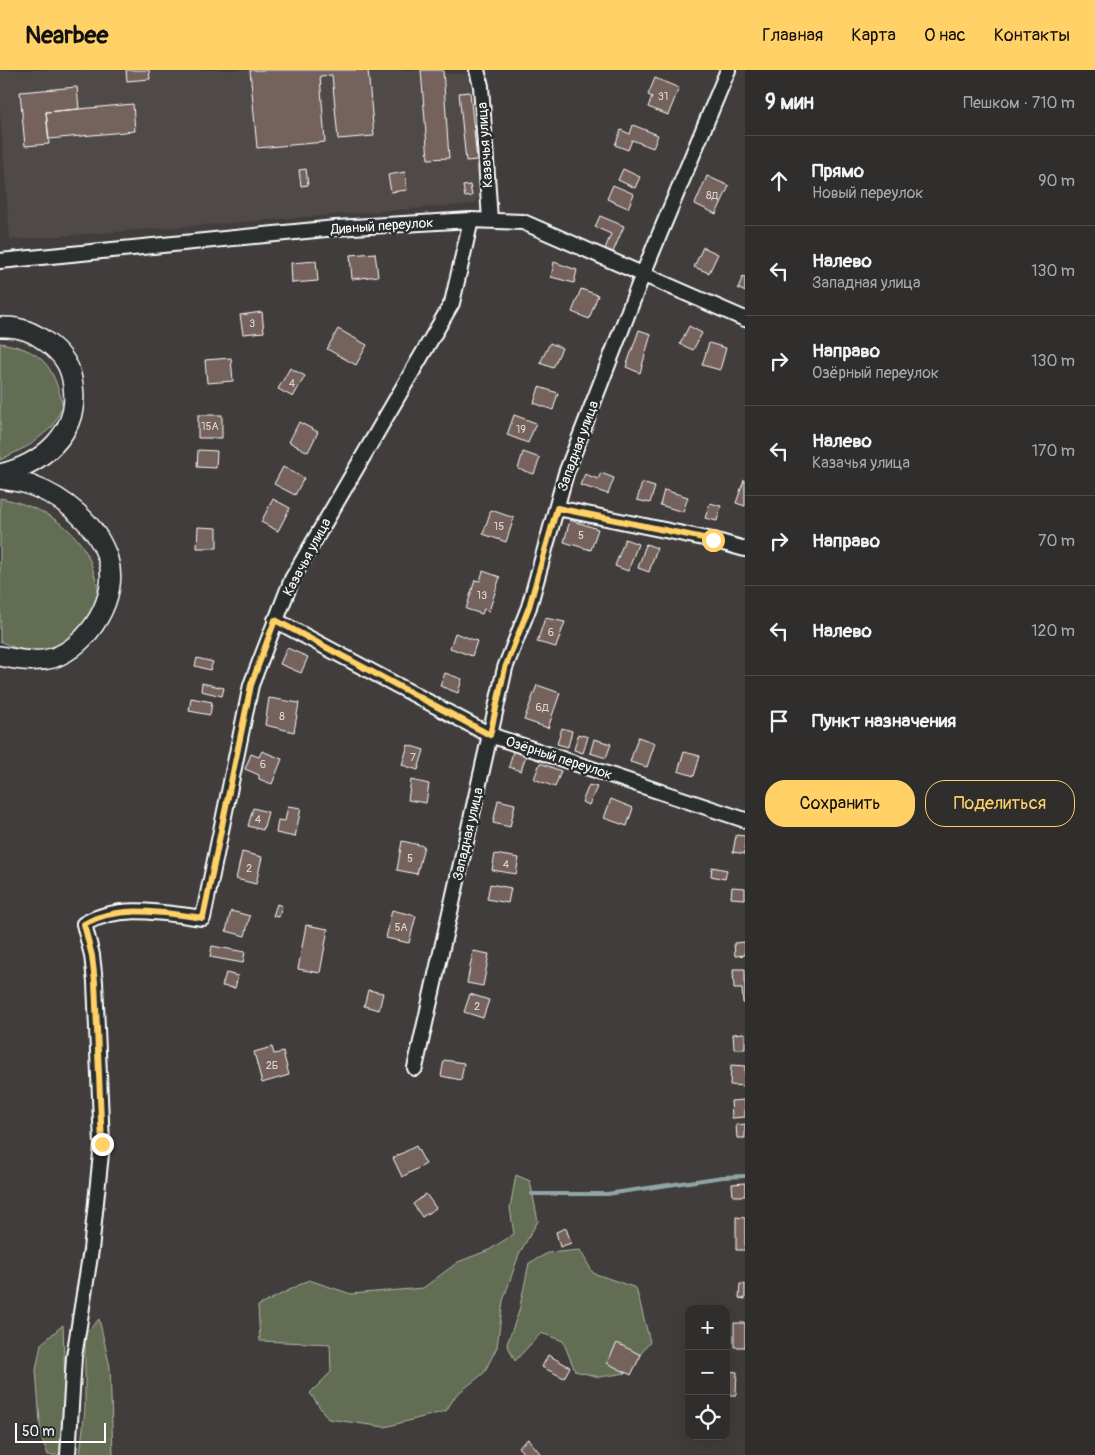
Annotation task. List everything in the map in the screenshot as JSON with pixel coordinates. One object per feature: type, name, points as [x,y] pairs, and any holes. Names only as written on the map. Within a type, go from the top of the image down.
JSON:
[{"type":"main road","points":[[0,327],[24,328],[61,353],[71,371],[75,396],[72,416],[64,434],[50,450],[20,469],[0,474]]},
{"type":"main road","points":[[0,479],[29,484],[58,498],[80,515],[98,537],[109,560],[111,581],[106,603],[86,636],[72,648],[53,658],[25,662],[0,656]]},
{"type":"street","name":"Казачья улица","points":[[477,70],[481,86],[490,220]]},
{"type":"street","name":"Западная улица","points":[[414,1068],[505,668],[529,607],[566,473],[643,274],[728,70]]},
{"type":"street","name":"Казачья улица","points":[[68,1455],[74,1357],[91,1250],[102,1144],[95,982],[92,956],[84,924],[98,916],[128,911],[203,918],[251,685],[275,620],[292,578],[452,303],[471,220]]},
{"type":"street","name":"Дивный переулок","points":[[0,261],[336,228],[471,220],[523,222],[745,319]]},
{"type":"street","points":[[557,508],[713,540],[745,549]]},
{"type":"street","name":"Озёрный переулок","points":[[275,620],[490,735],[745,820]]},
{"type":"shaded area","points":[[0,70],[444,70],[444,74],[469,74],[481,195],[474,204],[10,240],[0,112]]},
{"type":"green space","points":[[0,343],[27,350],[44,362],[55,380],[63,406],[52,427],[30,445],[0,460]]},
{"type":"green space","points":[[0,498],[31,507],[59,522],[81,545],[89,558],[98,586],[96,600],[84,624],[75,635],[53,648],[27,650],[13,647],[0,641]]},
{"type":"green space","points":[[516,1175],[530,1181],[538,1221],[519,1254],[503,1301],[497,1347],[484,1373],[456,1395],[446,1411],[385,1427],[328,1419],[310,1393],[331,1372],[330,1344],[260,1341],[258,1306],[309,1280],[351,1294],[423,1288],[458,1262],[489,1250],[514,1234],[510,1208]]},
{"type":"green space","points":[[580,1250],[593,1273],[636,1288],[650,1342],[626,1373],[599,1377],[575,1371],[563,1341],[541,1333],[515,1361],[507,1344],[519,1311],[529,1263],[548,1253]]},
{"type":"green space","points":[[99,1319],[110,1367],[113,1455],[80,1455],[85,1409],[85,1334]]},
{"type":"green space","points":[[63,1325],[66,1415],[65,1455],[48,1455],[41,1436],[36,1370],[41,1344]]},
{"type":"building","points":[[126,70],[149,70],[150,79],[127,81]]},
{"type":"building","points":[[250,70],[368,70],[374,136],[338,139],[332,75],[320,76],[325,142],[257,148]]},
{"type":"building","points":[[421,70],[443,70],[449,158],[428,159]]},
{"type":"building","points":[[655,78],[679,88],[668,115],[648,107],[652,97],[648,95]]},
{"type":"building","points":[[77,87],[79,109],[46,112],[49,144],[25,146],[20,92]]},
{"type":"building","points":[[470,92],[477,160],[466,161],[459,93]]},
{"type":"building","points":[[133,104],[135,131],[49,139],[46,112]]},
{"type":"building","points":[[633,125],[658,135],[653,148],[632,140],[628,150],[615,145],[621,130],[630,134]]},
{"type":"building","points":[[306,169],[308,185],[301,186],[299,170]]},
{"type":"building","points":[[623,169],[640,177],[635,188],[618,180]]},
{"type":"building","points":[[405,172],[407,190],[391,192],[388,175]]},
{"type":"building","points":[[707,176],[729,186],[716,214],[695,204]]},
{"type":"building","points":[[470,185],[472,196],[465,197],[463,186]]},
{"type":"building","points":[[613,185],[634,194],[628,208],[607,199]]},
{"type":"building","points":[[600,216],[624,226],[613,252],[605,249],[611,234],[595,227]]},
{"type":"building","points":[[703,247],[718,254],[709,273],[694,267]]},
{"type":"building","points":[[375,253],[378,276],[352,279],[350,255]]},
{"type":"building","points":[[316,261],[318,281],[292,283],[291,263]]},
{"type":"building","points":[[554,262],[577,270],[574,283],[551,277]]},
{"type":"building","points":[[743,276],[745,277],[745,292],[738,288]]},
{"type":"building","points":[[581,289],[598,295],[589,319],[572,312]]},
{"type":"building","points":[[262,312],[264,332],[243,334],[240,315]]},
{"type":"building","points":[[689,326],[702,333],[693,350],[680,344]]},
{"type":"building","points":[[338,329],[367,345],[356,365],[327,349]]},
{"type":"building","points":[[639,330],[651,334],[640,373],[626,367]]},
{"type":"building","points":[[550,343],[562,348],[553,368],[540,363]]},
{"type":"building","points":[[709,343],[726,348],[720,370],[702,365]]},
{"type":"building","points":[[231,358],[233,381],[207,383],[205,360]]},
{"type":"building","points":[[290,368],[305,376],[293,397],[278,389]]},
{"type":"building","points":[[539,387],[558,393],[553,410],[534,403]]},
{"type":"building","points":[[198,415],[222,415],[222,438],[198,438]]},
{"type":"building","points":[[514,415],[536,423],[528,443],[507,435]]},
{"type":"building","points":[[299,422],[318,432],[308,452],[289,442]]},
{"type":"building","points":[[198,450],[217,451],[216,468],[197,467]]},
{"type":"building","points":[[523,452],[540,458],[534,474],[518,469]]},
{"type":"building","points":[[283,467],[304,478],[295,495],[274,484]]},
{"type":"building","points":[[601,473],[614,478],[608,494],[580,485],[585,474],[598,479]]},
{"type":"building","points":[[745,480],[745,506],[736,503]]},
{"type":"building","points":[[642,483],[655,487],[650,503],[637,500]]},
{"type":"building","points":[[664,490],[688,497],[683,512],[660,505]]},
{"type":"building","points":[[273,499],[290,508],[278,531],[261,522]]},
{"type":"building","points":[[710,503],[721,506],[717,521],[705,518]]},
{"type":"building","points":[[491,510],[514,518],[506,542],[483,534]]},
{"type":"building","points":[[570,520],[598,529],[591,550],[564,542]]},
{"type":"building","points":[[198,527],[217,528],[217,548],[197,548]]},
{"type":"building","points":[[625,539],[638,544],[628,571],[615,566]]},
{"type":"building","points":[[646,544],[657,548],[649,572],[638,568]]},
{"type":"building","points":[[483,571],[500,577],[489,611],[484,609],[482,614],[466,609],[475,580],[480,581]]},
{"type":"building","points":[[545,618],[565,622],[556,647],[537,642]]},
{"type":"building","points":[[455,633],[477,641],[472,656],[450,648]]},
{"type":"building","points":[[287,648],[308,657],[301,673],[280,664]]},
{"type":"building","points":[[197,658],[213,662],[210,670],[195,666]]},
{"type":"building","points":[[445,673],[462,679],[458,693],[440,686]]},
{"type":"building","points":[[202,683],[224,688],[222,696],[201,691]]},
{"type":"building","points":[[537,685],[560,693],[548,728],[524,720]]},
{"type":"building","points":[[191,698],[212,702],[210,715],[189,711]]},
{"type":"building","points":[[269,698],[299,703],[294,732],[265,725]]},
{"type":"building","points":[[562,728],[572,731],[568,747],[557,744]]},
{"type":"building","points":[[578,734],[588,737],[583,753],[574,750]]},
{"type":"building","points":[[638,737],[655,743],[647,767],[630,762]]},
{"type":"building","points":[[594,739],[611,744],[606,758],[590,753]]},
{"type":"building","points":[[408,745],[424,750],[418,770],[402,765]]},
{"type":"building","points":[[262,751],[282,759],[272,784],[259,779],[259,775],[245,769],[251,754],[259,757]]},
{"type":"building","points":[[513,751],[526,755],[521,771],[509,767]]},
{"type":"building","points":[[684,752],[700,756],[694,776],[678,771]]},
{"type":"building","points":[[540,763],[561,771],[555,787],[534,779]]},
{"type":"building","points":[[411,780],[429,784],[426,803],[408,800]]},
{"type":"building","points":[[589,785],[597,787],[589,805],[582,802]]},
{"type":"building","points":[[611,799],[633,808],[627,826],[604,818]]},
{"type":"building","points":[[498,800],[515,804],[510,827],[493,823]]},
{"type":"building","points":[[288,806],[301,808],[295,837],[276,833],[278,820],[285,821]]},
{"type":"building","points":[[253,808],[268,812],[263,830],[248,826]]},
{"type":"building","points":[[736,835],[745,836],[745,854],[733,852]]},
{"type":"building","points":[[402,841],[424,846],[417,874],[397,870]]},
{"type":"building","points":[[242,852],[262,857],[256,884],[236,879]]},
{"type":"building","points":[[495,854],[519,858],[516,874],[492,870]]},
{"type":"building","points":[[712,867],[727,870],[725,879],[711,876]]},
{"type":"building","points":[[490,884],[511,888],[508,903],[487,899]]},
{"type":"building","points":[[732,887],[745,888],[745,899],[731,898]]},
{"type":"building","points":[[277,904],[282,906],[279,917],[273,916]]},
{"type":"building","points":[[392,910],[416,916],[409,943],[386,938]]},
{"type":"building","points":[[231,911],[250,916],[245,936],[226,931]]},
{"type":"building","points":[[306,925],[328,929],[320,973],[298,969]]},
{"type":"building","points":[[745,942],[745,955],[735,956],[734,943]]},
{"type":"building","points":[[212,946],[245,952],[243,963],[210,957]]},
{"type":"building","points":[[473,951],[489,954],[483,986],[467,983]]},
{"type":"building","points":[[733,969],[745,969],[745,1003],[743,1003],[742,989],[734,989]]},
{"type":"building","points":[[226,973],[238,976],[235,988],[222,986]]},
{"type":"building","points":[[368,990],[383,993],[379,1010],[364,1006]]},
{"type":"building","points":[[470,994],[489,1000],[483,1018],[464,1012]]},
{"type":"building","points":[[745,1033],[745,1049],[734,1049],[733,1034]]},
{"type":"building","points":[[272,1047],[274,1054],[283,1052],[289,1075],[262,1083],[254,1052]]},
{"type":"building","points":[[444,1060],[464,1063],[461,1080],[441,1076]]},
{"type":"building","points":[[731,1065],[745,1066],[745,1086],[730,1085]]},
{"type":"building","points":[[745,1100],[745,1117],[732,1118],[731,1101]]},
{"type":"building","points":[[745,1124],[745,1138],[737,1138],[736,1125]]},
{"type":"building","points":[[416,1146],[426,1164],[402,1177],[393,1158]]},
{"type":"building","points":[[745,1183],[745,1196],[733,1196],[732,1184]]},
{"type":"building","points":[[426,1194],[436,1208],[422,1217],[413,1204]]},
{"type":"building","points":[[736,1217],[745,1218],[745,1250],[736,1250]]},
{"type":"building","points":[[566,1228],[571,1243],[560,1247],[556,1232]]},
{"type":"building","points":[[740,1284],[745,1284],[745,1299],[739,1298]]},
{"type":"building","points":[[734,1323],[745,1323],[745,1347],[734,1347]]},
{"type":"building","points":[[617,1343],[641,1355],[631,1375],[607,1363]]},
{"type":"building","points":[[548,1355],[570,1367],[564,1378],[542,1367]]},
{"type":"building","points":[[730,1371],[737,1372],[736,1395],[730,1395]]},
{"type":"building","points":[[528,1439],[540,1453],[537,1455],[525,1455],[518,1447]]},
{"type":"waterway","points":[[532,1194],[607,1194],[723,1177],[745,1176]]},
{"type":"route","points":[[102,1144],[95,982],[92,956],[84,924],[98,916],[128,911],[203,918],[251,685],[275,620],[490,735],[505,668],[529,607],[557,508],[713,540]]}]
